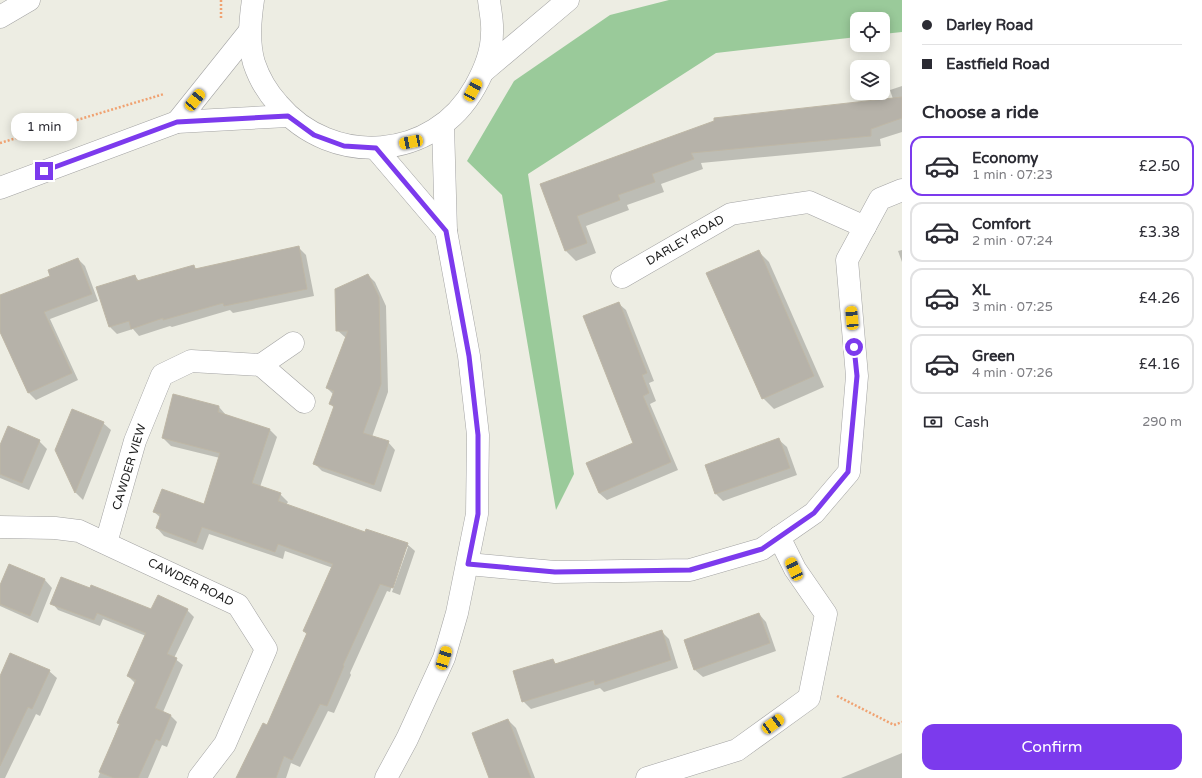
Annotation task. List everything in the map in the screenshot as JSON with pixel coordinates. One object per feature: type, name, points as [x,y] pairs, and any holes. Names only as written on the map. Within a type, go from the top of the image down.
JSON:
[{"type":"street","points":[[0,17],[29,0]]},
{"type":"street","points":[[253,0],[249,32],[254,63],[268,92],[288,116],[314,135],[344,146],[376,148],[411,142],[443,125],[468,100],[485,70],[492,34],[489,0]]},
{"type":"street","points":[[485,70],[568,0]]},
{"type":"street","points":[[177,122],[249,32]]},
{"type":"street","points":[[0,188],[177,122],[288,116]]},
{"type":"street","points":[[386,778],[407,739],[444,658],[457,613],[478,514],[478,435],[469,356],[446,231],[443,125]]},
{"type":"street","points":[[376,148],[446,231]]},
{"type":"street","points":[[468,564],[555,572],[690,570],[762,549],[814,513],[848,472],[857,376],[847,260],[880,199],[902,190]]},
{"type":"street","name":"DARLEY ROAD","points":[[622,277],[731,214],[809,202],[865,227]]},
{"type":"street","points":[[293,343],[261,365],[304,402]]},
{"type":"street","name":"CAWDER VIEW","points":[[106,543],[135,441],[162,375],[191,361],[261,365]]},
{"type":"street","name":"CAWDER ROAD","points":[[0,527],[55,528],[79,531],[238,604],[266,649],[225,744],[199,778]]},
{"type":"street","points":[[647,778],[737,750],[809,698],[826,614],[794,569],[779,537]]},
{"type":"path","points":[[221,0],[222,22]]},
{"type":"path","points":[[0,143],[171,90]]},
{"type":"path","points":[[812,683],[894,725],[902,722]]},
{"type":"green space","points":[[669,0],[902,0],[902,32],[890,33],[890,12],[850,12],[850,38],[716,53],[528,174],[574,474],[556,510],[502,195],[467,161],[514,81],[610,15]]},
{"type":"building","points":[[902,97],[902,118],[871,129],[871,136],[691,153],[694,159],[652,174],[655,182],[618,195],[620,200],[577,216],[587,243],[565,251],[540,184],[714,121],[714,118],[875,100],[890,100],[890,98]]},
{"type":"building","points":[[299,246],[307,289],[224,306],[223,303],[163,320],[163,318],[131,329],[129,321],[109,327],[96,287],[135,275],[137,281],[194,265],[195,269]]},
{"type":"building","points":[[759,250],[814,376],[762,399],[706,273]]},
{"type":"building","points":[[78,258],[92,294],[44,312],[72,373],[28,393],[0,332],[0,295],[50,276],[48,270]]},
{"type":"building","points":[[368,274],[379,297],[381,384],[363,433],[389,441],[374,485],[313,464],[334,406],[329,404],[334,391],[326,388],[348,331],[336,331],[335,289]]},
{"type":"building","points":[[619,302],[647,373],[642,375],[649,393],[643,396],[671,462],[599,493],[586,463],[633,443],[583,316]]},
{"type":"building","points":[[173,394],[219,406],[218,412],[270,429],[252,483],[281,493],[278,501],[365,532],[366,529],[408,543],[393,588],[380,584],[343,665],[344,666],[327,706],[320,704],[292,760],[284,756],[276,778],[236,778],[263,723],[267,725],[307,633],[303,631],[333,564],[278,544],[275,552],[202,527],[196,543],[156,528],[161,514],[153,512],[162,489],[204,504],[220,453],[162,438]]},
{"type":"building","points":[[72,409],[104,422],[75,493],[55,450]]},
{"type":"building","points":[[8,426],[40,440],[22,483],[0,474],[0,445]]},
{"type":"building","points":[[779,438],[790,468],[715,494],[705,465]]},
{"type":"building","points":[[9,564],[45,579],[30,616],[0,604],[0,585]]},
{"type":"building","points":[[61,577],[90,588],[91,585],[151,609],[158,595],[188,609],[167,654],[177,658],[155,708],[171,715],[160,741],[156,739],[138,778],[114,778],[99,772],[120,724],[117,723],[136,680],[127,676],[146,633],[97,613],[94,620],[50,604]]},
{"type":"building","points":[[759,613],[770,643],[694,670],[684,640]]},
{"type":"building","points":[[662,630],[671,660],[595,685],[594,680],[522,702],[513,671],[553,659],[555,664]]},
{"type":"building","points":[[10,653],[50,670],[32,709],[28,707],[0,766],[0,676]]},
{"type":"building","points":[[508,719],[531,778],[489,778],[472,733]]},
{"type":"route","points":[[44,171],[177,122],[288,116],[314,135],[344,146],[376,148],[446,231],[469,356],[478,435],[478,514],[468,564],[555,572],[690,570],[762,549],[814,513],[848,472],[857,376],[854,347]]}]
